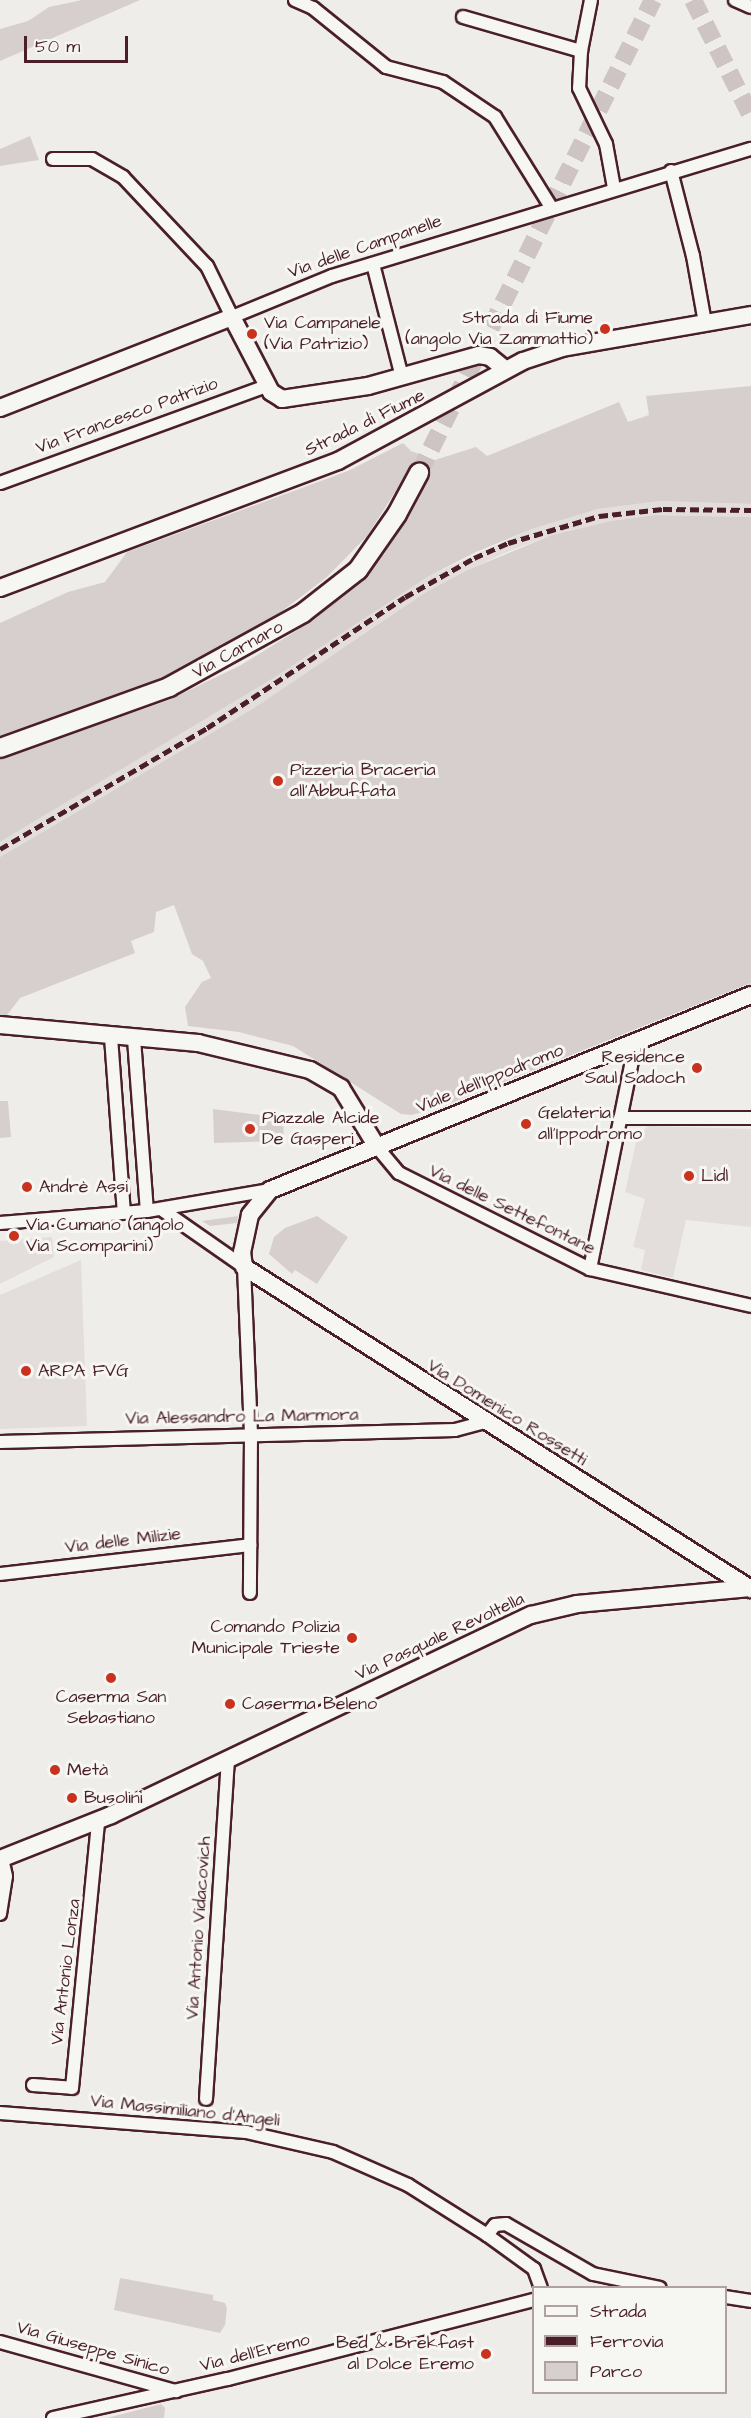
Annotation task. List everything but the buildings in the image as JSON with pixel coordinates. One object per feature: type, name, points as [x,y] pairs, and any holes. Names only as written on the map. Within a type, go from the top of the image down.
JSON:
[{"type":"main road","name":"Via Carnaro","points":[[0,748],[169,687],[303,613],[358,570],[397,514],[419,473]]},
{"type":"street","points":[[295,0],[313,8],[386,67],[443,82],[495,117],[551,207]]},
{"type":"street","points":[[591,0],[581,51],[579,88],[606,144],[614,188]]},
{"type":"street","points":[[735,0],[751,8]]},
{"type":"street","points":[[463,17],[581,51]]},
{"type":"street","name":"Via delle Campanelle","points":[[0,408],[373,264],[551,207],[751,149]]},
{"type":"street","points":[[53,159],[92,159],[123,177],[207,266],[267,386],[276,397],[289,399],[402,377],[479,355],[490,357],[505,369]]},
{"type":"street","points":[[671,171],[693,256],[705,323]]},
{"type":"street","points":[[373,264],[402,377]]},
{"type":"street","name":"Strada di Fiume","points":[[0,588],[338,461],[505,369],[562,348],[751,315]]},
{"type":"street","name":"Via Francesco Patrizio","points":[[0,483],[267,386]]},
{"type":"street","name":"Viale dell'Ippodromo","points":[[377,1147],[751,995]]},
{"type":"street","points":[[0,1025],[111,1037],[198,1043],[310,1070],[341,1088],[377,1147],[270,1190],[147,1211],[0,1223]]},
{"type":"street","points":[[111,1037],[124,1213]]},
{"type":"street","points":[[134,1039],[147,1211]]},
{"type":"street","points":[[590,1269],[636,1041]]},
{"type":"street","points":[[620,1118],[751,1118]]},
{"type":"street","name":"Via delle Settefontane","points":[[377,1147],[399,1173],[590,1269],[751,1306]]},
{"type":"street","points":[[250,1593],[251,1435],[244,1268],[245,1227],[250,1215],[270,1190]]},
{"type":"street","points":[[161,1209],[244,1268]]},
{"type":"street","name":"Via Domenico Rossetti","points":[[244,1268],[484,1422],[750,1588]]},
{"type":"street","name":"Via Alessandro La Marmora","points":[[0,1442],[454,1430],[484,1422]]},
{"type":"street","name":"Via delle Milizie","points":[[0,1574],[250,1545]]},
{"type":"street","name":"Via Pasquale Revoltella","points":[[1,1859],[98,1821],[531,1615],[577,1604],[750,1588]]},
{"type":"street","name":"Via Antonio Vidacovich","points":[[206,2099],[228,1759]]},
{"type":"street","name":"Via Antonio Lonza","points":[[33,2085],[72,2088],[98,1821]]},
{"type":"street","points":[[0,1914],[6,1876],[1,1859]]},
{"type":"street","name":"Via Massimiliano d'Angeli","points":[[0,2113],[246,2132],[290,2140],[375,2168],[487,2235]]},
{"type":"street","points":[[540,2286],[534,2269],[487,2235],[495,2225],[506,2224],[593,2274],[650,2286]]},
{"type":"street","points":[[727,2297],[751,2301]]},
{"type":"street","name":"Via dell'Eremo","points":[[53,2418],[176,2391],[532,2301]]},
{"type":"street","name":"Via Giuseppe Sinico","points":[[0,2342],[176,2391]]},
{"type":"shaded area","points":[[660,501],[751,504],[751,517],[655,515],[611,521],[552,535],[502,554],[426,592],[254,708],[0,857],[0,842],[271,679],[429,576],[532,529],[598,509]]},
{"type":"shaded area","points":[[648,1126],[751,1129],[751,1227],[686,1220],[673,1278],[641,1270],[645,1250],[633,1247],[645,1199],[625,1192],[637,1138]]},
{"type":"shaded area","points":[[52,1237],[54,1257],[0,1284],[0,1241]]},
{"type":"shaded area","points":[[81,1260],[87,1426],[0,1429],[0,1295]]},
{"type":"green space","points":[[82,0],[140,0],[0,61],[0,29],[28,21],[49,7]]},
{"type":"green space","points":[[30,136],[39,160],[0,166],[0,149]]},
{"type":"green space","points":[[751,386],[751,504],[660,501],[598,509],[532,529],[476,552],[429,576],[272,679],[0,842],[0,759],[169,700],[241,665],[296,631],[343,597],[384,554],[429,479],[410,469],[367,536],[327,577],[257,630],[188,669],[0,736],[0,623],[68,592],[105,582],[127,552],[348,471],[403,443],[411,451],[435,460],[476,447],[487,456],[619,402],[628,422],[649,415],[646,396]]},
{"type":"green space","points":[[655,515],[751,517],[751,983],[436,1109],[411,1115],[401,1114],[293,1046],[239,1032],[188,1026],[185,1007],[202,982],[211,978],[203,961],[192,954],[174,905],[156,912],[154,932],[131,941],[135,953],[20,998],[7,1015],[0,1015],[0,857],[254,708],[426,592],[468,570],[552,535],[611,521]]},
{"type":"green space","points":[[0,1101],[8,1101],[11,1137],[0,1138]]},
{"type":"green space","points":[[213,1109],[283,1118],[284,1141],[214,1143]]},
{"type":"green space","points":[[238,1216],[237,1223],[210,1226],[202,1221]]},
{"type":"green space","points":[[317,1216],[348,1237],[317,1284],[295,1270],[292,1274],[269,1254],[274,1237],[285,1228]]},
{"type":"green space","points":[[120,2278],[213,2295],[213,2300],[225,2303],[227,2308],[225,2325],[220,2333],[114,2310]]},
{"type":"green space","points":[[161,2404],[165,2408],[164,2418],[107,2418]]},
{"type":"tunnel","points":[[419,473],[653,0]]},
{"type":"tunnel","points":[[693,0],[751,116]]},
{"type":"railway","points":[[0,849],[207,728],[405,597],[474,558],[508,543],[599,516],[663,509],[751,510]]},
{"type":"place","name":"Strada di Fiume (angolo Via Zammattio)","points":[[605,329]]},
{"type":"place","name":"Via Campanele (Via Patrizio)","points":[[252,334]]},
{"type":"place","name":"Pizzeria Braceria all'Abbuffata","points":[[278,781]]},
{"type":"place","name":"Residence Saul Sadoch","points":[[697,1068]]},
{"type":"place","name":"Gelateria all'Ippodromo","points":[[526,1124]]},
{"type":"place","name":"Piazzale Alcide De Gasperi","points":[[250,1129]]},
{"type":"place","name":"Lidl","points":[[689,1176]]},
{"type":"place","name":"Andrè Assi","points":[[27,1187]]},
{"type":"place","name":"Via Cumano (angolo Via Scomparini)","points":[[14,1236]]},
{"type":"place","name":"ARPA FVG","points":[[26,1371]]},
{"type":"place","name":"Comando Polizia Municipale Trieste","points":[[352,1638]]},
{"type":"place","name":"Caserma San Sebastiano","points":[[111,1678]]},
{"type":"place","name":"Caserma Beleno","points":[[230,1704]]},
{"type":"place","name":"Metà","points":[[55,1770]]},
{"type":"place","name":"Busolini","points":[[72,1798]]},
{"type":"place","name":"Bed & Brekfast al Dolce Eremo","points":[[486,2354]]}]
